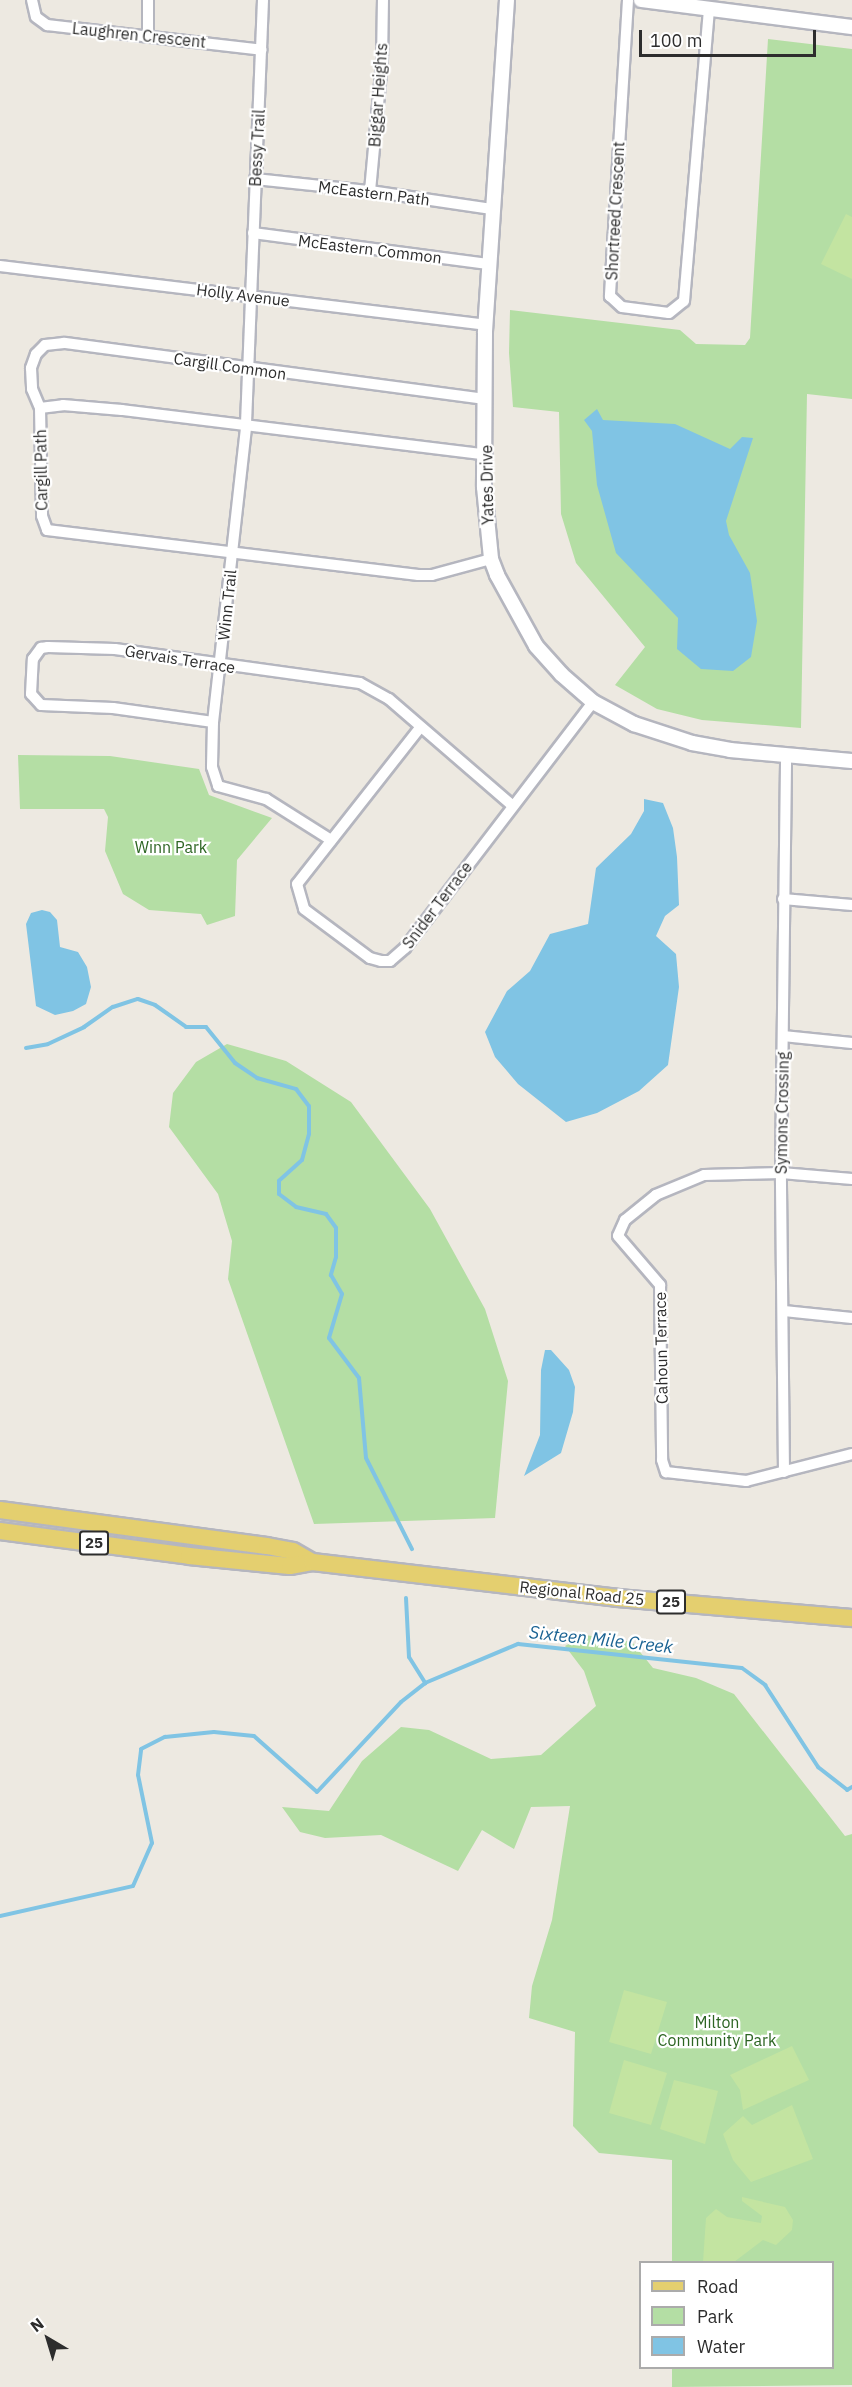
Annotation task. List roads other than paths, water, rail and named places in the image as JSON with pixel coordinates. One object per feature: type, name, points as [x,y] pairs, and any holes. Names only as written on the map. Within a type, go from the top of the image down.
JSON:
[{"type":"main road","name":"Regional Road 25","points":[[0,1510],[267,1546],[293,1551],[312,1562]]},
{"type":"main road","name":"Regional Road 25","points":[[0,1531],[189,1556],[290,1566],[312,1562],[617,1598],[852,1618]]},
{"type":"street","name":"Laughren Crescent","points":[[32,0],[36,17],[47,25],[262,50]]},
{"type":"street","points":[[148,0],[148,36]]},
{"type":"street","name":"Bessy Trail","points":[[250,296],[263,0]]},
{"type":"street","name":"Biggar Heights","points":[[370,191],[382,62],[382,0]]},
{"type":"street","name":"Yates Drive","points":[[507,0],[485,325],[486,455],[484,487],[491,559],[536,645],[593,702],[634,724],[692,743],[786,755],[852,760]]},
{"type":"street","name":"Shortreed Crescent","points":[[628,0],[610,296],[622,307],[669,313],[684,301],[709,8]]},
{"type":"street","points":[[641,0],[852,27]]},
{"type":"street","name":"McEastern Path","points":[[255,179],[370,191],[492,209]]},
{"type":"street","name":"McEastern Common","points":[[253,233],[488,264]]},
{"type":"street","name":"Holly Avenue","points":[[0,266],[485,325]]},
{"type":"street","name":"Winn Trail","points":[[250,296],[250,369],[246,428],[213,722],[212,767],[218,786],[266,799],[331,840]]},
{"type":"street","name":"Cargill Common","points":[[40,408],[32,389],[31,368],[36,354],[45,345],[64,343],[485,399]]},
{"type":"street","name":"Cargill Path","points":[[486,455],[246,428],[122,410],[63,405],[40,408],[42,516],[46,530],[425,575],[491,559]]},
{"type":"street","name":"Gervais Terrace","points":[[213,722],[113,708],[41,705],[31,694],[33,659],[41,648],[48,646],[114,649],[221,666],[360,683],[389,699],[420,729],[512,805]]},
{"type":"street","name":"Snider Terrace","points":[[420,729],[297,884],[298,901],[303,909],[370,958],[390,961],[405,948],[512,805],[593,702]]},
{"type":"street","name":"Symons Crossing","points":[[784,1472],[781,1173],[786,755]]},
{"type":"street","points":[[783,899],[852,905]]},
{"type":"street","points":[[783,1036],[852,1043]]},
{"type":"street","points":[[781,1173],[852,1179]]},
{"type":"street","name":"Cahoun Terrace","points":[[781,1173],[704,1175],[656,1195],[625,1220],[618,1236],[660,1285],[662,1461],[666,1472],[746,1481],[852,1454]]},
{"type":"street","points":[[784,1311],[852,1318]]},
{"type":"water","points":[[597,409],[603,420],[675,424],[730,449],[742,437],[753,438],[726,521],[729,535],[750,573],[757,621],[751,657],[733,671],[701,669],[677,649],[678,618],[616,553],[597,485],[592,431],[584,420]]},
{"type":"water","points":[[644,799],[663,803],[673,828],[677,857],[679,905],[665,916],[656,936],[676,954],[679,987],[668,1065],[639,1091],[597,1113],[566,1122],[518,1084],[495,1057],[485,1032],[507,991],[530,971],[550,934],[588,924],[596,868],[631,834],[644,811]]},
{"type":"water","points":[[42,910],[50,912],[57,920],[60,947],[78,952],[87,967],[91,987],[86,1004],[73,1011],[55,1015],[36,1006],[26,924],[31,913]]},
{"type":"water","points":[[545,1350],[551,1350],[569,1370],[575,1387],[573,1412],[561,1453],[524,1476],[540,1435],[541,1370]]},
{"type":"waterway","points":[[26,1048],[48,1044],[84,1027],[113,1007],[138,999],[155,1005],[186,1027],[206,1027],[235,1063],[257,1078],[296,1089],[309,1106],[309,1134],[302,1160],[279,1181],[279,1194],[296,1207],[326,1214],[336,1228],[336,1257],[331,1275],[342,1294],[329,1338],[359,1378],[366,1458],[412,1549]]},
{"type":"waterway","points":[[406,1598],[409,1657],[425,1683]]},
{"type":"waterway","name":"Sixteen Mile Creek","points":[[0,1916],[133,1886],[152,1843],[138,1775],[141,1749],[165,1737],[214,1732],[254,1736],[317,1792],[401,1702],[425,1683],[518,1644],[742,1668],[765,1685],[818,1767],[847,1790],[852,1787]]},
{"type":"park label","name":"Winn Park","points":[[171,847]]},
{"type":"park label","name":"Milton Community Park","points":[[717,2031]]}]
